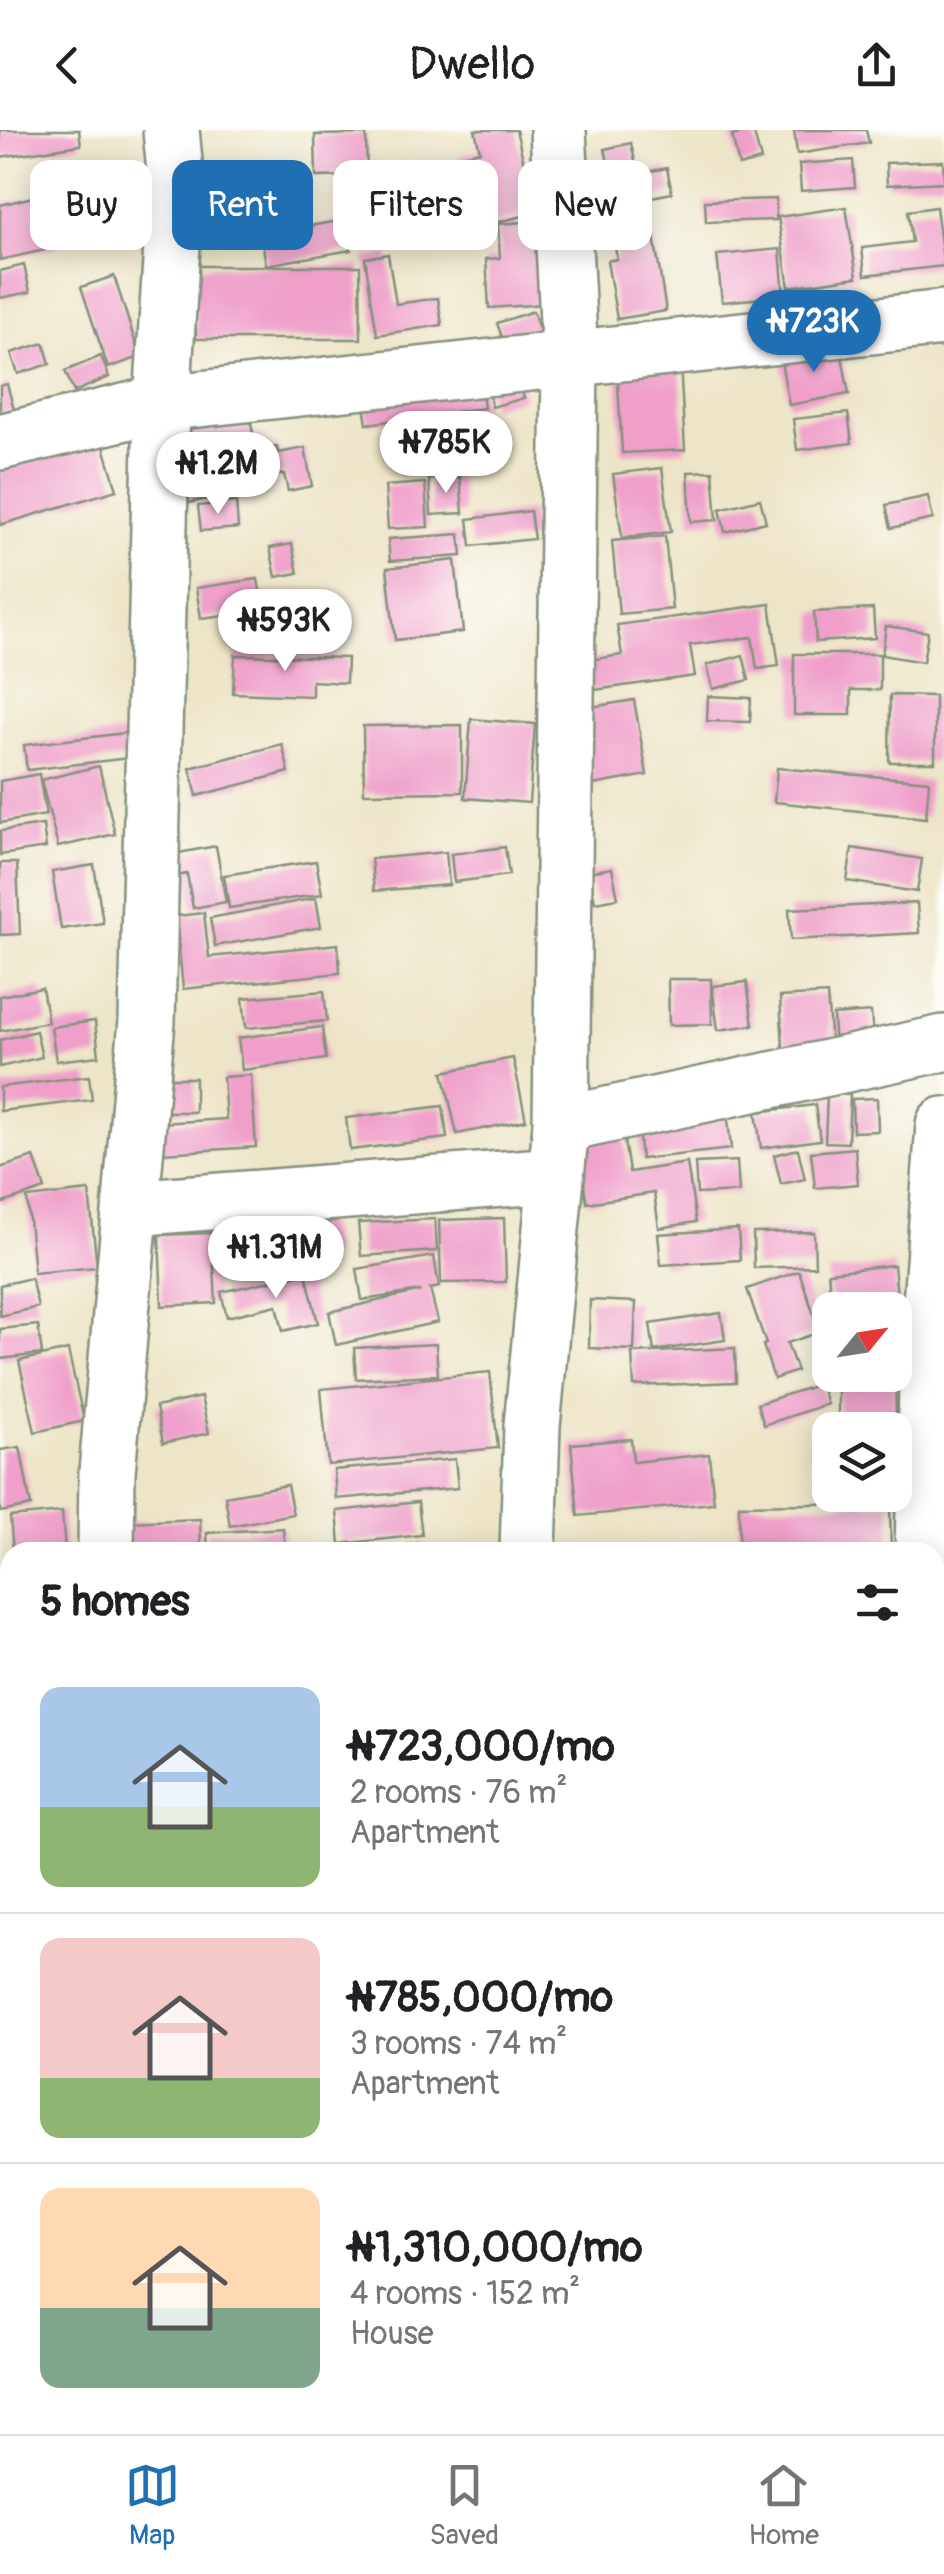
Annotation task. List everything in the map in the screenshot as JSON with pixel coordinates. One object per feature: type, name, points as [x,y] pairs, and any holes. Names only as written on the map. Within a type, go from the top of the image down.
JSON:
[{"type":"street","points":[[106,1542],[107,1472],[148,1021],[162,403],[176,182],[172,130]]},
{"type":"street","points":[[528,1542],[532,1426],[558,1150],[570,359],[558,130]]},
{"type":"street","points":[[0,442],[162,403],[944,318]]},
{"type":"street","points":[[131,1208],[558,1150],[944,1044]]},
{"type":"street","points":[[922,1542],[928,1344],[944,1125]]},
{"type":"building","points":[[0,130],[79,130],[81,145],[0,157]]},
{"type":"building","points":[[475,130],[516,130],[523,160],[518,160],[518,217],[498,222],[498,160],[460,160],[459,156],[480,151]]},
{"type":"building","points":[[753,130],[761,160],[739,166],[732,136]]},
{"type":"building","points":[[794,130],[866,130],[869,143],[797,154]]},
{"type":"building","points":[[366,134],[367,160],[333,160],[333,177],[316,177],[315,135]]},
{"type":"building","points":[[631,143],[635,160],[607,160],[605,149]]},
{"type":"building","points":[[853,160],[855,187],[801,191],[799,164]]},
{"type":"building","points":[[943,161],[944,182],[887,185],[886,163]]},
{"type":"building","points":[[667,168],[672,193],[652,197],[652,171]]},
{"type":"building","points":[[30,198],[30,250],[45,250],[0,260],[0,205]]},
{"type":"building","points":[[776,199],[776,220],[706,222],[705,201]]},
{"type":"building","points":[[846,207],[857,277],[789,287],[778,217]]},
{"type":"building","points":[[936,207],[944,266],[865,275],[862,248],[912,242],[908,211]]},
{"type":"building","points":[[333,222],[333,250],[351,250],[266,265],[264,250],[313,250],[313,225]]},
{"type":"building","points":[[518,222],[518,250],[540,250],[544,304],[489,308],[486,259],[500,258],[498,224]]},
{"type":"building","points":[[652,224],[666,311],[617,319],[607,261],[617,259],[616,250],[652,250]]},
{"type":"building","points":[[780,249],[784,296],[722,302],[717,255]]},
{"type":"building","points":[[388,254],[396,304],[438,298],[442,325],[377,335],[365,258]]},
{"type":"building","points":[[24,265],[30,292],[0,298],[0,271]]},
{"type":"building","points":[[195,266],[360,266],[361,339],[196,339]]},
{"type":"building","points":[[114,276],[140,357],[108,368],[81,287]]},
{"type":"building","points":[[533,311],[540,332],[504,343],[497,323]]},
{"type":"building","points":[[44,343],[50,364],[18,374],[11,353]]},
{"type":"building","points":[[840,345],[849,394],[789,405],[780,356]]},
{"type":"building","points":[[101,356],[109,377],[74,392],[65,371]]},
{"type":"building","points":[[680,363],[685,450],[622,453],[617,366]]},
{"type":"building","points":[[515,368],[524,398],[492,407],[484,377]]},
{"type":"building","points":[[480,377],[484,408],[367,424],[362,393]]},
{"type":"building","points":[[7,384],[14,410],[0,414],[0,386]]},
{"type":"building","points":[[248,411],[257,451],[277,447],[278,453],[305,448],[312,486],[288,491],[284,474],[254,480],[256,488],[189,503],[173,427]]},
{"type":"building","points":[[848,413],[852,443],[797,450],[793,419]]},
{"type":"building","points":[[102,440],[117,490],[0,525],[0,470]]},
{"type":"building","points":[[662,468],[671,532],[622,538],[613,474]]},
{"type":"building","points":[[713,471],[717,520],[691,522],[688,472]]},
{"type":"building","points":[[460,477],[463,513],[431,515],[429,479]]},
{"type":"building","points":[[425,483],[428,527],[388,529],[385,486]]},
{"type":"building","points":[[928,496],[933,519],[891,528],[886,505]]},
{"type":"building","points":[[760,499],[766,522],[725,532],[720,509]]},
{"type":"building","points":[[236,502],[238,528],[201,531],[198,506]]},
{"type":"building","points":[[530,511],[534,539],[471,546],[468,519]]},
{"type":"building","points":[[460,534],[462,556],[390,561],[388,539]]},
{"type":"building","points":[[665,536],[672,609],[619,614],[612,541]]},
{"type":"building","points":[[292,544],[298,573],[276,577],[270,548]]},
{"type":"building","points":[[455,560],[463,632],[395,640],[387,568]]},
{"type":"building","points":[[258,579],[263,610],[201,618],[196,588]]},
{"type":"building","points":[[770,604],[779,666],[757,669],[752,637],[690,645],[695,676],[587,691],[583,661],[622,655],[617,625]]},
{"type":"building","points":[[873,609],[875,638],[816,642],[814,612]]},
{"type":"building","points":[[886,626],[928,632],[923,662],[882,655]]},
{"type":"building","points":[[794,654],[880,654],[880,690],[851,690],[851,715],[794,715]]},
{"type":"building","points":[[235,655],[347,658],[346,683],[312,681],[312,696],[233,693]]},
{"type":"building","points":[[743,655],[749,680],[713,689],[707,665]]},
{"type":"building","points":[[890,695],[935,696],[935,762],[889,762]]},
{"type":"building","points":[[708,696],[751,698],[750,722],[707,721]]},
{"type":"building","points":[[634,700],[647,775],[593,785],[580,709]]},
{"type":"building","points":[[471,719],[535,724],[529,803],[465,798]]},
{"type":"building","points":[[462,725],[462,792],[364,793],[363,726]]},
{"type":"building","points":[[126,733],[129,758],[27,770],[24,745]]},
{"type":"building","points":[[282,744],[289,772],[197,796],[190,768]]},
{"type":"building","points":[[99,766],[115,834],[58,847],[41,780]]},
{"type":"building","points":[[777,768],[929,781],[926,818],[774,802]]},
{"type":"building","points":[[39,774],[46,815],[0,823],[0,781]]},
{"type":"building","points":[[43,825],[46,848],[0,855],[0,831]]},
{"type":"building","points":[[216,846],[226,902],[193,908],[187,874],[172,877],[168,855]]},
{"type":"building","points":[[505,847],[509,875],[454,882],[451,854]]},
{"type":"building","points":[[852,848],[922,859],[917,892],[847,881]]},
{"type":"building","points":[[446,852],[449,885],[374,891],[371,859]]},
{"type":"building","points":[[316,861],[322,894],[229,908],[224,875]]},
{"type":"building","points":[[0,863],[17,863],[20,934],[0,935]]},
{"type":"building","points":[[94,865],[103,923],[61,929],[52,872]]},
{"type":"building","points":[[612,868],[618,898],[595,902],[589,872]]},
{"type":"building","points":[[316,898],[321,927],[215,946],[210,918]]},
{"type":"building","points":[[917,903],[919,933],[791,940],[789,909]]},
{"type":"building","points":[[204,913],[209,957],[338,944],[340,973],[183,989],[176,916]]},
{"type":"building","points":[[668,979],[711,979],[712,1024],[669,1025]]},
{"type":"building","points":[[747,982],[753,1025],[718,1030],[712,986]]},
{"type":"building","points":[[42,988],[48,1022],[0,1031],[0,996]]},
{"type":"building","points":[[324,991],[327,1021],[246,1028],[243,998]]},
{"type":"building","points":[[827,994],[831,1045],[783,1049],[780,997]]},
{"type":"building","points":[[871,1012],[874,1049],[835,1052],[833,1015]]},
{"type":"building","points":[[95,1021],[99,1056],[56,1061],[51,1027]]},
{"type":"building","points":[[322,1027],[326,1059],[242,1070],[238,1038]]},
{"type":"building","points":[[36,1031],[42,1057],[0,1067],[0,1040]]},
{"type":"building","points":[[513,1058],[526,1120],[457,1134],[443,1072]]},
{"type":"building","points":[[251,1075],[256,1147],[162,1153],[160,1123],[226,1119],[223,1077]]},
{"type":"building","points":[[89,1076],[92,1100],[0,1111],[0,1087]]},
{"type":"building","points":[[157,1078],[195,1078],[195,1112],[158,1112]]},
{"type":"building","points":[[827,1094],[850,1095],[848,1143],[825,1142]]},
{"type":"building","points":[[877,1098],[878,1131],[853,1132],[852,1099]]},
{"type":"building","points":[[815,1105],[820,1140],[761,1148],[756,1112]]},
{"type":"building","points":[[443,1106],[447,1138],[350,1150],[346,1118]]},
{"type":"building","points":[[728,1119],[731,1149],[641,1159],[638,1128]]},
{"type":"building","points":[[623,1134],[629,1172],[687,1163],[696,1222],[659,1228],[654,1193],[587,1203],[577,1141]]},
{"type":"building","points":[[855,1148],[858,1184],[815,1188],[811,1152]]},
{"type":"building","points":[[798,1149],[805,1179],[781,1184],[774,1155]]},
{"type":"building","points":[[34,1157],[45,1189],[0,1204],[0,1168]]},
{"type":"building","points":[[737,1161],[739,1192],[697,1194],[695,1163]]},
{"type":"building","points":[[89,1191],[97,1267],[34,1273],[27,1198]]},
{"type":"building","points":[[324,1205],[334,1253],[291,1261],[281,1212]]},
{"type":"building","points":[[504,1218],[506,1282],[441,1283],[439,1220]]},
{"type":"building","points":[[435,1219],[437,1251],[361,1256],[358,1223]]},
{"type":"building","points":[[738,1229],[740,1260],[661,1265],[658,1234]]},
{"type":"building","points":[[814,1232],[815,1266],[754,1268],[753,1233]]},
{"type":"building","points":[[212,1233],[216,1303],[162,1306],[159,1235]]},
{"type":"building","points":[[434,1256],[439,1287],[430,1289],[438,1322],[336,1345],[329,1312],[421,1291],[362,1300],[357,1269]]},
{"type":"building","points":[[894,1265],[897,1292],[830,1292],[828,1272]]},
{"type":"building","points":[[799,1271],[812,1309],[812,1335],[787,1343],[797,1371],[774,1379],[747,1289]]},
{"type":"building","points":[[306,1273],[318,1323],[283,1331],[277,1305],[227,1317],[221,1292]]},
{"type":"building","points":[[31,1278],[38,1307],[0,1316],[0,1285]]},
{"type":"building","points":[[590,1300],[636,1302],[634,1350],[589,1348]]},
{"type":"building","points":[[721,1313],[725,1340],[654,1351],[650,1324]]},
{"type":"building","points":[[38,1325],[42,1354],[0,1359],[0,1329]]},
{"type":"building","points":[[436,1344],[438,1375],[356,1379],[354,1348]]},
{"type":"building","points":[[735,1348],[736,1382],[634,1386],[632,1353]]},
{"type":"building","points":[[68,1350],[84,1421],[35,1432],[19,1361]]},
{"type":"building","points":[[490,1372],[498,1448],[328,1465],[321,1389]]},
{"type":"building","points":[[812,1387],[812,1392],[823,1392],[827,1404],[764,1425],[757,1404]]},
{"type":"building","points":[[838,1392],[895,1392],[896,1412],[838,1412]]},
{"type":"building","points":[[201,1397],[209,1433],[163,1443],[156,1407]]},
{"type":"building","points":[[631,1439],[633,1462],[709,1454],[714,1503],[578,1516],[571,1444]]},
{"type":"building","points":[[20,1447],[31,1506],[0,1512],[0,1450]]},
{"type":"building","points":[[455,1459],[458,1488],[336,1499],[334,1470]]},
{"type":"building","points":[[287,1485],[293,1514],[230,1526],[225,1496]]},
{"type":"building","points":[[418,1502],[422,1535],[340,1542],[337,1511]]},
{"type":"building","points":[[812,1504],[812,1512],[890,1512],[891,1542],[739,1542],[739,1505]]},
{"type":"building","points":[[62,1512],[64,1542],[12,1542],[10,1517]]},
{"type":"building","points":[[200,1519],[201,1542],[127,1542],[126,1522]]},
{"type":"building","points":[[283,1528],[284,1542],[207,1542],[207,1533]]}]
